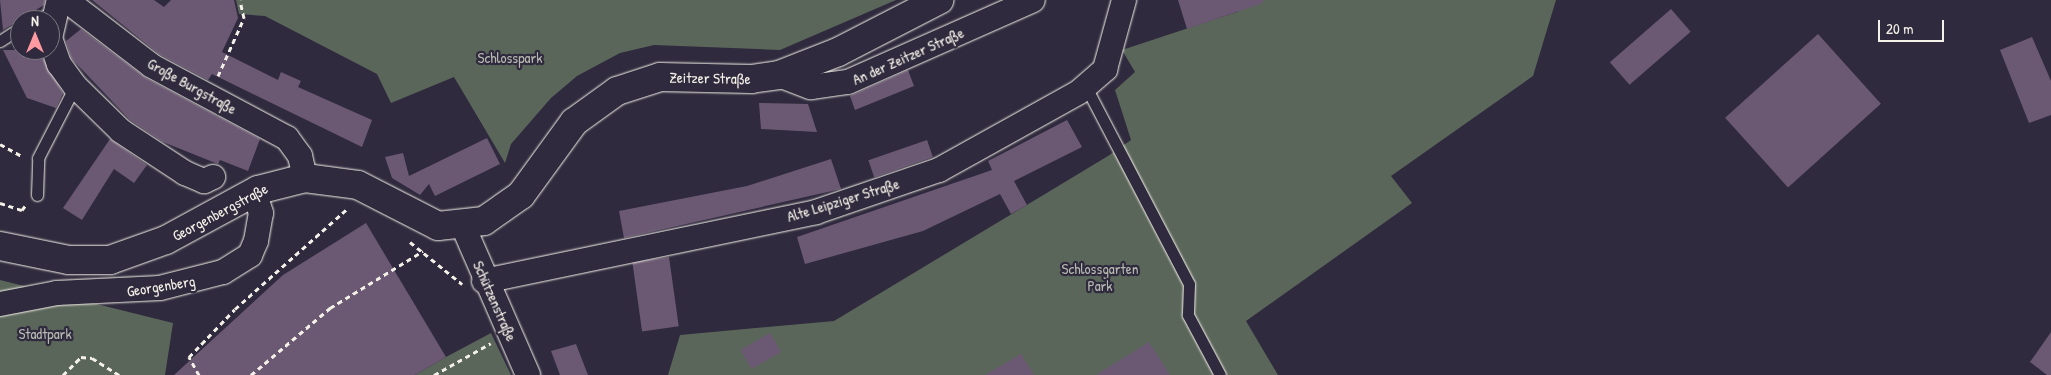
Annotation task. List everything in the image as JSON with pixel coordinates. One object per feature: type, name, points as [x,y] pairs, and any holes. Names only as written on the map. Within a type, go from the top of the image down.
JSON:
[{"type":"main road","name":"Zeitzer Straße","points":[[463,226],[484,221],[511,205],[574,122],[616,90],[672,76],[751,79],[779,75],[838,52],[939,0]]},
{"type":"main road","name":"Georgenbergstraße","points":[[0,246],[69,260],[110,260],[166,240],[254,192],[305,178],[358,185],[425,222],[463,226]]},
{"type":"street","name":"An der Zeitzer Straße","points":[[779,75],[811,87],[848,82],[1033,0]]},
{"type":"street","name":"Alte Leipziger Straße","points":[[484,281],[816,212],[938,170],[1086,86],[1105,69],[1124,0]]},
{"type":"street","name":"Große Burgstraße","points":[[54,8],[152,66],[287,138],[300,156],[305,178]]},
{"type":"street","points":[[58,60],[75,86],[121,131],[161,160],[204,181],[213,177]]},
{"type":"street","name":"Georgenberg","points":[[0,304],[57,294],[160,288],[223,272],[250,256],[256,241],[261,213],[254,192]]},
{"type":"street","name":"Schützenstraße","points":[[463,226],[484,281],[528,375]]},
{"type":"lane","points":[[36,195],[38,158],[75,86]]},
{"type":"lane","points":[[1086,86],[1189,284],[1188,315],[1220,375]]},
{"type":"path","points":[[208,97],[244,18],[240,0]]},
{"type":"path","points":[[0,144],[19,155],[38,158]]},
{"type":"path","points":[[0,203],[22,210],[36,195]]},
{"type":"path","points":[[199,375],[189,357],[234,309],[356,202]]},
{"type":"path","points":[[408,240],[424,251],[462,284],[484,281]]},
{"type":"path","points":[[250,375],[330,308],[424,251]]},
{"type":"path","points":[[434,375],[509,333]]},
{"type":"path","points":[[63,375],[81,357],[92,358],[120,375]]},
{"type":"green space","name":"Schlosspark","points":[[236,0],[896,0],[780,50],[654,45],[620,53],[577,76],[551,98],[511,144],[505,163],[454,77],[391,103],[377,74],[265,16],[239,14]]},
{"type":"green space","name":"Schlossgarten Park","points":[[1255,0],[1556,0],[1533,76],[1391,176],[1412,203],[1246,321],[1278,375],[668,375],[680,335],[834,321],[1108,156],[1131,140],[1115,90],[1135,72],[1122,50],[1237,12]]},
{"type":"green space","name":"Stadtpark","points":[[0,280],[173,323],[165,375],[0,375]]},
{"type":"green space","points":[[491,333],[511,375],[415,375],[446,357]]},
{"type":"building","points":[[0,0],[45,0],[44,5],[36,10],[10,10],[10,26],[3,30]]},
{"type":"building","points":[[92,0],[154,0],[164,7],[171,0],[234,0],[238,18],[222,52],[278,80],[281,72],[301,81],[298,87],[372,120],[362,147],[212,74],[208,80],[159,54]]},
{"type":"building","points":[[1178,0],[1263,0],[1263,3],[1187,29]]},
{"type":"building","points":[[1671,9],[1691,32],[1630,85],[1610,62]]},
{"type":"building","points":[[81,29],[146,78],[260,139],[248,171],[220,160],[218,164],[163,142],[130,120],[71,58],[66,41]]},
{"type":"building","points":[[1818,34],[1881,104],[1788,187],[1725,118]]},
{"type":"building","points":[[2032,37],[2051,81],[2051,115],[2029,123],[2000,50]]},
{"type":"building","points":[[3,50],[10,50],[10,60],[44,60],[63,93],[56,108],[27,98]]},
{"type":"building","points":[[908,70],[914,86],[855,110],[850,96]]},
{"type":"building","points":[[759,103],[808,104],[817,132],[761,129]]},
{"type":"building","points":[[1067,120],[1082,147],[1014,181],[1027,205],[1011,214],[1000,194],[923,231],[805,264],[797,237],[992,170],[988,161]]},
{"type":"building","points":[[487,138],[500,164],[435,196],[429,184],[420,195],[392,178],[385,157],[403,153],[409,176]]},
{"type":"building","points":[[110,139],[147,165],[134,183],[114,169],[82,220],[63,208]]},
{"type":"building","points":[[927,140],[933,157],[874,177],[868,160]]},
{"type":"building","points":[[831,159],[841,189],[624,238],[619,211],[747,186]]},
{"type":"building","points":[[366,223],[446,357],[415,375],[174,375],[283,275]]},
{"type":"building","points":[[669,257],[679,326],[642,331],[632,262]]},
{"type":"building","points":[[2051,332],[2051,375],[2047,375],[2030,362]]},
{"type":"building","points":[[770,333],[781,352],[752,369],[741,350]]},
{"type":"building","points":[[1149,342],[1170,375],[1096,375]]},
{"type":"building","points":[[576,344],[588,375],[560,375],[551,351]]},
{"type":"building","points":[[1021,354],[1034,375],[985,375]]}]
